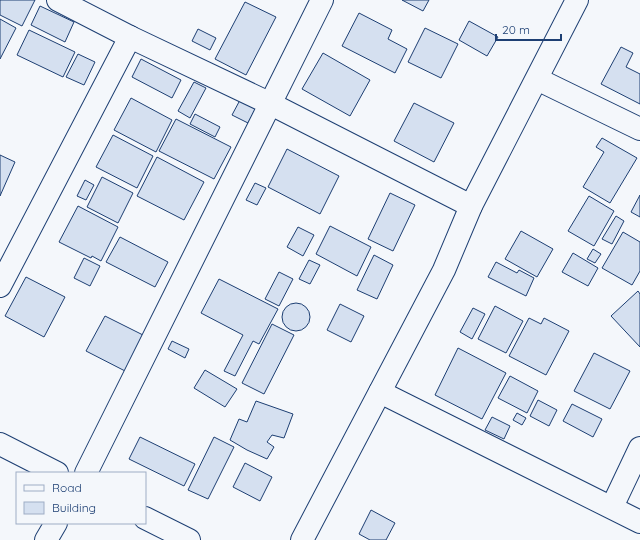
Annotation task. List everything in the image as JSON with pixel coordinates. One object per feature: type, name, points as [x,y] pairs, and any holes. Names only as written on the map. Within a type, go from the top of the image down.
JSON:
[{"type":"street","points":[[58,0],[130,37],[272,104],[471,206]]},
{"type":"street","points":[[87,472],[272,104],[322,0]]},
{"type":"street","points":[[302,540],[444,270],[471,206],[577,0]]},
{"type":"street","points":[[0,286],[130,37]]},
{"type":"street","points":[[537,79],[640,129]]},
{"type":"street","points":[[380,392],[640,522]]},
{"type":"street","points":[[0,444],[54,472]]},
{"type":"street","points":[[612,507],[640,448]]},
{"type":"street","points":[[146,518],[189,540]]},
{"type":"street","points":[[46,540],[55,524]]},
{"type":"building","points":[[0,0],[35,0],[22,26],[0,15]]},
{"type":"building","points":[[402,0],[429,0],[423,11]]},
{"type":"building","points":[[245,2],[276,17],[246,75],[215,59]]},
{"type":"building","points":[[40,6],[74,22],[65,42],[31,25]]},
{"type":"building","points":[[359,13],[392,30],[388,39],[407,49],[395,73],[342,46]]},
{"type":"building","points":[[0,19],[16,28],[0,59]]},
{"type":"building","points":[[469,21],[498,37],[487,56],[459,40]]},
{"type":"building","points":[[425,28],[458,44],[441,78],[408,62]]},
{"type":"building","points":[[198,29],[216,38],[210,50],[192,41]]},
{"type":"building","points":[[29,30],[75,52],[63,77],[17,55]]},
{"type":"building","points":[[621,47],[633,53],[626,67],[640,74],[640,104],[601,84]]},
{"type":"building","points":[[323,53],[370,80],[350,116],[302,89]]},
{"type":"building","points":[[78,54],[95,62],[84,85],[66,77]]},
{"type":"building","points":[[141,59],[181,80],[172,98],[132,77]]},
{"type":"building","points":[[194,82],[206,88],[190,118],[178,111]]},
{"type":"building","points":[[131,98],[172,120],[156,152],[114,130]]},
{"type":"building","points":[[240,100],[256,108],[248,123],[232,115]]},
{"type":"building","points":[[414,103],[454,123],[434,162],[394,141]]},
{"type":"building","points":[[195,114],[220,127],[215,137],[190,124]]},
{"type":"building","points":[[176,119],[231,147],[214,179],[159,151]]},
{"type":"building","points":[[113,135],[153,156],[137,188],[96,167]]},
{"type":"building","points":[[602,138],[637,158],[610,203],[583,187],[604,152],[596,147]]},
{"type":"building","points":[[287,149],[339,176],[320,214],[268,187]]},
{"type":"building","points":[[0,155],[15,162],[0,196]]},
{"type":"building","points":[[157,157],[204,182],[184,220],[137,196]]},
{"type":"building","points":[[102,177],[133,193],[118,223],[87,207]]},
{"type":"building","points":[[85,180],[94,185],[86,200],[77,196]]},
{"type":"building","points":[[255,183],[266,188],[257,205],[246,200]]},
{"type":"building","points":[[390,193],[415,205],[393,251],[368,239]]},
{"type":"building","points":[[640,195],[640,217],[631,212]]},
{"type":"building","points":[[589,196],[614,211],[594,246],[568,231]]},
{"type":"building","points":[[78,206],[118,227],[101,261],[92,256],[91,258],[59,242]]},
{"type":"building","points":[[616,216],[624,221],[612,244],[602,239]]},
{"type":"building","points":[[330,226],[371,247],[357,276],[316,254]]},
{"type":"building","points":[[298,227],[314,235],[303,256],[287,247]]},
{"type":"building","points":[[521,231],[553,249],[537,277],[505,259]]},
{"type":"building","points":[[623,232],[640,242],[640,271],[632,285],[602,268]]},
{"type":"building","points":[[120,237],[168,262],[155,287],[106,262]]},
{"type":"building","points":[[593,249],[601,254],[595,263],[587,259]]},
{"type":"building","points":[[573,253],[598,268],[588,286],[562,272]]},
{"type":"building","points":[[374,255],[393,265],[377,299],[357,290]]},
{"type":"building","points":[[84,258],[100,266],[90,286],[74,278]]},
{"type":"building","points":[[309,260],[320,265],[310,284],[299,279]]},
{"type":"building","points":[[496,262],[517,273],[519,270],[534,278],[526,296],[488,277]]},
{"type":"building","points":[[279,272],[293,279],[279,306],[265,299]]},
{"type":"building","points":[[26,277],[65,297],[44,337],[5,316]]},
{"type":"building","points":[[219,279],[278,309],[259,344],[253,341],[235,376],[224,371],[243,335],[201,313]]},
{"type":"building","points":[[638,291],[640,294],[640,347],[611,316]]},
{"type":"building","points":[[296,303],[306,307],[310,317],[306,327],[296,331],[286,327],[282,317],[286,307]]},
{"type":"building","points":[[340,304],[364,316],[351,342],[327,330]]},
{"type":"building","points":[[495,306],[523,321],[506,353],[478,339]]},
{"type":"building","points":[[473,308],[485,314],[472,339],[460,332]]},
{"type":"building","points":[[105,316],[145,336],[127,372],[86,351]]},
{"type":"building","points":[[529,318],[541,324],[544,318],[569,331],[546,375],[509,356]]},
{"type":"building","points":[[272,324],[294,335],[264,394],[242,383]]},
{"type":"building","points":[[172,341],[189,349],[185,358],[168,349]]},
{"type":"building","points":[[458,348],[506,373],[482,419],[435,395]]},
{"type":"building","points":[[594,353],[630,371],[610,409],[574,391]]},
{"type":"building","points":[[205,370],[237,389],[225,407],[194,388]]},
{"type":"building","points":[[510,376],[538,391],[527,413],[498,398]]},
{"type":"building","points":[[538,400],[557,410],[549,426],[530,416]]},
{"type":"building","points":[[256,401],[293,414],[284,438],[272,435],[267,442],[274,447],[267,459],[230,440],[239,419],[247,422]]},
{"type":"building","points":[[572,404],[602,419],[593,437],[563,421]]},
{"type":"building","points":[[517,413],[526,418],[522,425],[513,420]]},
{"type":"building","points":[[492,417],[510,426],[504,439],[485,430]]},
{"type":"building","points":[[140,437],[195,464],[184,486],[129,459]]},
{"type":"building","points":[[214,437],[234,447],[208,499],[188,490]]},
{"type":"building","points":[[245,463],[272,477],[260,501],[233,487]]},
{"type":"building","points":[[371,510],[395,523],[386,540],[370,540],[359,534]]}]
